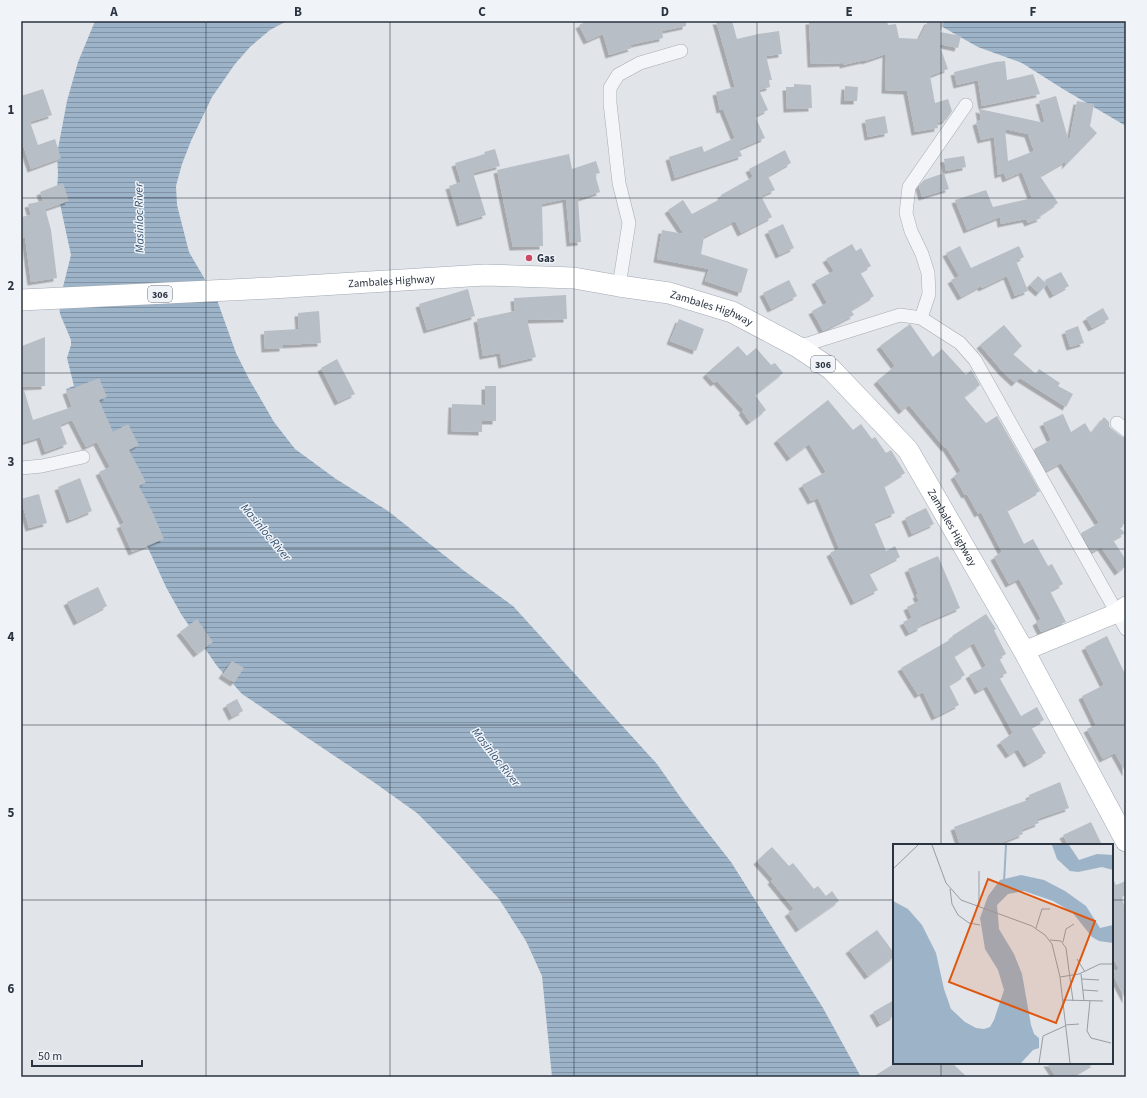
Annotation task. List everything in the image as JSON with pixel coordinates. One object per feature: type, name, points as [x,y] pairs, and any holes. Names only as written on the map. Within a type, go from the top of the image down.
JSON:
[{"type":"main road","name":"Zambales Highway","points":[[21,300],[48,300],[272,288],[485,274],[574,278],[669,293],[732,312],[798,347],[831,369],[908,450],[1024,651],[1126,842]]},
{"type":"street","points":[[619,286],[629,222],[619,183],[610,103],[610,88],[618,75],[640,63],[681,51]]},
{"type":"street","points":[[921,318],[929,294],[928,273],[922,254],[911,231],[906,213],[909,187],[966,105]]},
{"type":"street","points":[[798,347],[900,315],[921,318],[960,343],[975,360],[1122,609],[1126,630]]},
{"type":"street","points":[[21,468],[42,466],[83,457]]},
{"type":"street","points":[[1024,651],[1122,609]]},
{"type":"water","name":"Masinloc River","points":[[95,21],[287,21],[270,30],[250,47],[235,64],[212,97],[191,141],[182,164],[176,186],[177,205],[189,252],[217,300],[236,353],[249,379],[274,422],[295,449],[336,479],[388,511],[463,570],[513,606],[657,764],[683,801],[731,862],[823,1008],[861,1077],[552,1077],[542,976],[526,941],[499,899],[457,853],[417,813],[242,694],[217,666],[181,614],[166,587],[142,535],[107,448],[71,401],[66,389],[74,386],[67,358],[71,340],[60,314],[59,303],[71,255],[57,190],[57,154],[67,101],[78,62]]},
{"type":"water","points":[[932,21],[1126,21],[1126,126],[1022,63],[978,47]]},
{"type":"building","points":[[587,21],[686,21],[686,26],[662,31],[663,38],[630,45],[632,48],[609,55],[603,34],[587,41],[579,25]]},
{"type":"building","points":[[716,21],[732,21],[737,39],[779,31],[782,54],[766,56],[772,80],[769,80],[770,87],[759,90],[768,110],[755,116],[765,138],[739,149],[742,156],[675,178],[669,157],[702,146],[704,152],[735,138],[723,109],[720,110],[716,92],[735,87]]},
{"type":"building","points":[[809,21],[887,21],[888,25],[896,24],[899,38],[919,39],[928,21],[945,21],[940,32],[961,36],[958,48],[939,44],[948,69],[930,76],[935,103],[948,99],[952,111],[946,120],[937,123],[938,128],[915,132],[907,91],[885,90],[886,54],[865,61],[843,65],[843,63],[811,64]]},
{"type":"building","points":[[1005,61],[1007,80],[1033,74],[1040,94],[982,106],[978,80],[957,85],[954,72]]},
{"type":"building","points":[[794,84],[811,85],[812,108],[787,109],[786,87],[794,87]]},
{"type":"building","points":[[845,86],[858,87],[857,101],[844,101]]},
{"type":"building","points":[[43,89],[52,115],[30,122],[38,145],[55,139],[61,158],[31,169],[21,139],[21,96]]},
{"type":"building","points":[[1056,96],[1069,142],[1077,101],[1094,104],[1090,126],[1097,133],[1065,166],[1066,161],[1040,176],[1058,203],[1039,216],[1041,218],[1028,223],[1026,219],[1001,224],[1000,217],[967,230],[955,200],[986,190],[993,207],[1032,198],[1022,172],[1006,179],[1004,173],[998,175],[994,137],[981,140],[976,122],[981,120],[979,109],[1045,123],[1039,101]],"holes":[[[1005,129],[1028,134],[1034,151],[1008,161]]]},
{"type":"building","points":[[885,116],[888,133],[868,137],[865,120]]},
{"type":"building","points":[[495,149],[500,166],[473,173],[486,215],[460,223],[449,186],[461,182],[455,163],[485,154],[484,152]]},
{"type":"building","points":[[785,150],[791,163],[768,176],[775,190],[761,196],[772,217],[741,233],[735,221],[704,237],[701,254],[748,269],[741,293],[705,281],[709,269],[657,259],[662,230],[684,234],[668,210],[683,200],[692,214],[722,198],[721,195],[753,177],[749,169]]},
{"type":"building","points":[[569,154],[572,169],[596,161],[600,173],[595,174],[600,192],[578,199],[581,242],[570,243],[566,199],[542,204],[543,246],[513,247],[497,170]]},
{"type":"building","points":[[964,156],[966,167],[946,171],[944,159]]},
{"type":"building","points":[[944,173],[949,189],[922,197],[919,186],[924,180]]},
{"type":"building","points":[[63,183],[69,201],[46,209],[45,208],[51,230],[57,278],[31,282],[25,237],[21,238],[21,217],[31,215],[28,204],[43,201],[40,192]]},
{"type":"building","points":[[783,224],[794,248],[779,255],[768,231]]},
{"type":"building","points":[[852,244],[856,251],[861,248],[871,266],[860,272],[874,296],[851,310],[854,315],[823,331],[812,311],[827,303],[815,281],[834,271],[826,259]]},
{"type":"building","points":[[960,246],[971,268],[1019,246],[1024,257],[1016,261],[1028,291],[1015,296],[1007,276],[982,288],[981,286],[961,297],[951,280],[959,276],[946,253]]},
{"type":"building","points":[[1061,272],[1069,286],[1053,295],[1045,280]]},
{"type":"building","points":[[1038,276],[1047,284],[1039,293],[1030,285]]},
{"type":"building","points":[[789,280],[797,296],[771,309],[763,293]]},
{"type":"building","points":[[468,289],[475,316],[427,330],[419,304]]},
{"type":"building","points":[[566,295],[567,319],[527,320],[536,357],[502,365],[500,353],[483,356],[477,319],[515,311],[514,298]]},
{"type":"building","points":[[1103,308],[1109,319],[1092,328],[1086,318]]},
{"type":"building","points":[[319,311],[321,343],[283,345],[283,348],[265,349],[264,331],[299,329],[298,313]]},
{"type":"building","points":[[679,319],[704,329],[696,351],[670,341]]},
{"type":"building","points":[[910,324],[933,357],[942,349],[966,375],[971,370],[980,385],[964,397],[986,423],[997,416],[1040,491],[1007,510],[1024,544],[1033,539],[1048,566],[1052,564],[1063,584],[1050,591],[1066,622],[1041,632],[1036,622],[1041,619],[1019,579],[1009,584],[994,557],[1002,552],[981,512],[978,514],[967,494],[965,495],[954,476],[961,471],[946,447],[945,448],[909,405],[902,411],[877,381],[895,366],[880,346]]},
{"type":"building","points":[[1004,325],[1022,346],[1013,354],[1036,374],[1039,369],[1060,383],[1058,386],[1073,394],[1066,407],[1020,378],[1015,383],[1003,372],[980,345]]},
{"type":"building","points":[[1078,326],[1084,343],[1070,347],[1065,331]]},
{"type":"building","points":[[45,337],[45,386],[22,387],[22,346]]},
{"type":"building","points":[[738,346],[747,356],[756,348],[771,365],[775,363],[783,373],[755,395],[766,410],[750,422],[742,411],[744,410],[717,381],[714,383],[706,374]]},
{"type":"building","points":[[337,359],[355,394],[338,402],[321,368]]},
{"type":"building","points":[[99,378],[107,397],[99,400],[113,432],[128,424],[139,445],[129,450],[146,482],[139,486],[164,539],[132,552],[120,525],[124,523],[99,472],[110,467],[97,442],[86,447],[72,420],[60,425],[67,444],[45,452],[40,437],[21,443],[21,390],[24,390],[33,420],[72,407],[66,391]]},
{"type":"building","points":[[485,386],[496,386],[496,421],[482,421],[482,432],[451,431],[452,404],[485,405]]},
{"type":"building","points":[[828,400],[853,430],[861,424],[872,439],[875,437],[886,453],[891,450],[905,473],[884,486],[895,513],[874,522],[886,551],[895,546],[900,557],[869,573],[878,590],[854,602],[830,553],[839,548],[818,498],[811,501],[802,485],[826,472],[809,444],[790,458],[777,440]]},
{"type":"building","points":[[1063,414],[1071,432],[1085,423],[1091,433],[1104,417],[1109,422],[1109,426],[1112,429],[1126,438],[1126,523],[1119,527],[1125,533],[1113,540],[1126,560],[1126,566],[1118,572],[1101,547],[1092,552],[1081,533],[1099,523],[1061,463],[1046,471],[1034,449],[1051,440],[1043,423]]},
{"type":"building","points":[[80,478],[92,511],[70,520],[58,487]]},
{"type":"building","points":[[39,494],[47,523],[29,528],[21,499]]},
{"type":"building","points":[[926,508],[934,524],[912,534],[905,518]]},
{"type":"building","points":[[938,556],[960,608],[920,625],[921,627],[909,633],[903,622],[912,618],[907,607],[919,601],[916,595],[918,594],[908,569]]},
{"type":"building","points":[[98,587],[107,606],[77,622],[67,602]]},
{"type":"building","points":[[986,614],[996,629],[994,630],[1006,654],[999,658],[1007,673],[999,677],[1021,716],[1037,707],[1044,720],[1031,727],[1046,753],[1027,764],[1018,749],[1009,755],[1000,742],[1013,733],[987,686],[978,691],[969,675],[986,666],[974,643],[954,656],[965,675],[949,685],[959,705],[935,717],[923,692],[918,695],[901,668],[953,638],[952,636]]},
{"type":"building","points":[[197,619],[213,642],[197,654],[180,632]]},
{"type":"building","points":[[1107,636],[1126,676],[1126,773],[1115,753],[1103,759],[1087,729],[1096,725],[1082,696],[1104,685],[1085,647]]},
{"type":"building","points":[[232,661],[244,668],[234,683],[222,675]]},
{"type":"building","points":[[237,699],[243,711],[232,717],[226,705]]},
{"type":"building","points":[[1060,782],[1069,808],[1037,819],[1039,823],[1021,830],[1023,834],[998,844],[960,844],[954,827],[1030,799],[1029,795]]},
{"type":"building","points":[[1091,822],[1102,844],[1068,844],[1063,835]]},
{"type":"building","points":[[772,847],[789,866],[793,863],[814,889],[818,886],[826,896],[832,891],[839,901],[799,929],[788,913],[794,909],[771,881],[773,879],[757,861]]},
{"type":"building","points":[[1113,879],[1116,885],[1126,881],[1126,895],[1121,897],[1126,909],[1126,1000],[1113,975],[1113,972],[1119,969],[1113,958]]},
{"type":"building","points":[[877,930],[893,952],[893,958],[868,976],[849,950]]},
{"type":"building","points":[[893,1001],[893,1017],[880,1024],[873,1012]]},
{"type":"building","points":[[893,1064],[953,1064],[967,1077],[873,1077]]},
{"type":"building","points":[[1048,1064],[1093,1064],[1071,1077],[1056,1077]]},
{"type":"place","name":"Gas","points":[[529,258]]}]
